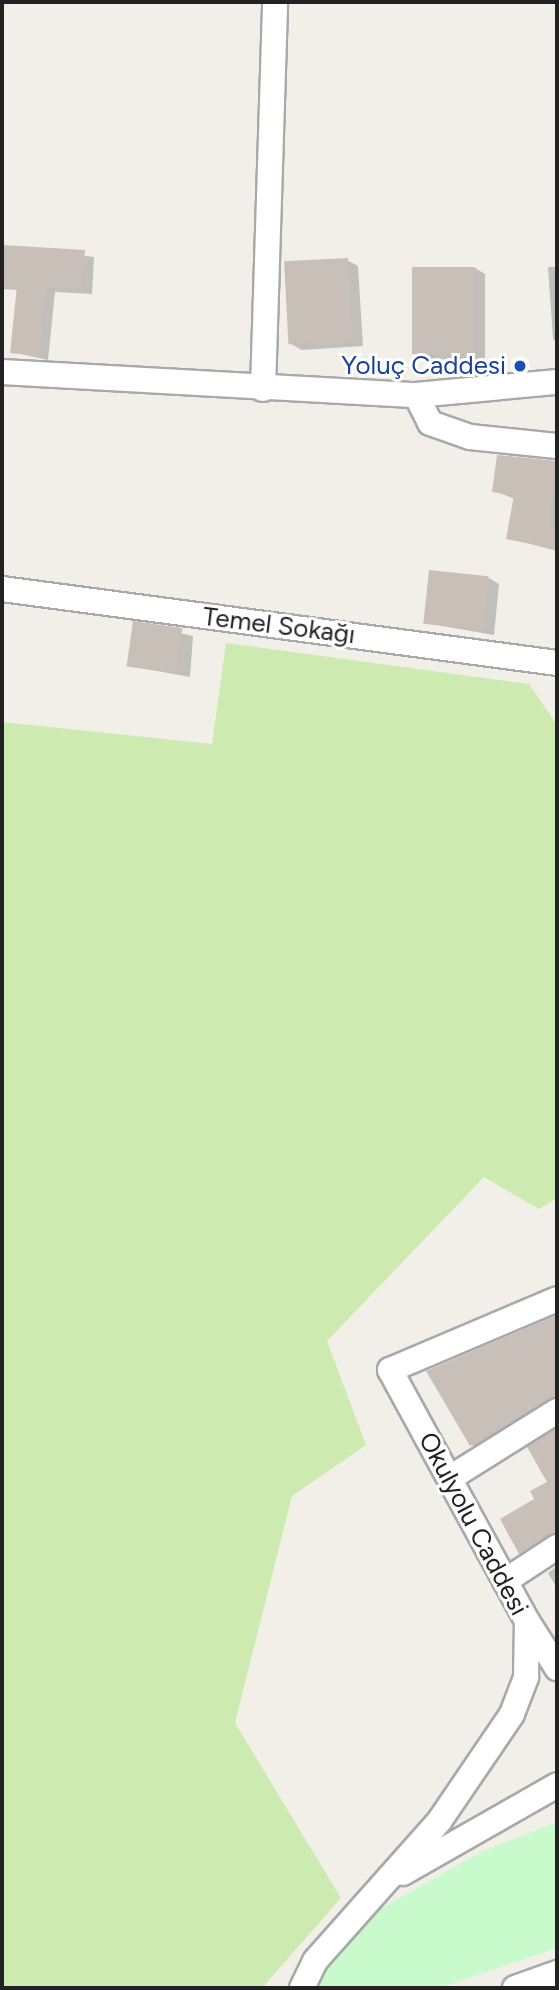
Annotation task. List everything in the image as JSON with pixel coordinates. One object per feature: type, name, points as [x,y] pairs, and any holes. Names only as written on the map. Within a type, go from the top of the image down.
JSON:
[{"type":"street","points":[[263,389],[275,2]]},
{"type":"street","points":[[2,372],[263,389],[416,394],[557,382]]},
{"type":"street","points":[[416,394],[430,423],[470,437],[557,446]]},
{"type":"street","name":"Temel Sokağı","points":[[2,589],[557,663]]},
{"type":"street","name":"Okulyolu Caddesi","points":[[302,1988],[315,1961],[389,1881],[440,1820],[512,1714],[526,1676],[527,1621],[390,1370],[557,1299]]},
{"type":"street","points":[[450,1478],[557,1411]]},
{"type":"street","points":[[505,1581],[557,1547]]},
{"type":"street","points":[[527,1621],[555,1660]]},
{"type":"street","points":[[389,1881],[557,1785]]},
{"type":"street","points":[[515,1988],[557,1973]]},
{"type":"green space","points":[[226,643],[529,684],[557,725],[557,1198],[539,1209],[484,1177],[327,1341],[366,1445],[292,1496],[235,1723],[341,1898],[262,1988],[2,1988],[2,722],[212,744]]},
{"type":"green space","points":[[557,1822],[557,1948],[439,1988],[314,1988],[327,1957],[380,1909],[481,1852]]},
{"type":"building","points":[[2,245],[85,250],[82,289],[46,287],[39,356],[10,353],[17,286],[2,285]]},
{"type":"building","points":[[348,258],[352,341],[288,344],[284,261]]},
{"type":"building","points":[[412,267],[475,267],[475,354],[412,354]]},
{"type":"building","points":[[497,455],[557,461],[549,526],[557,527],[557,549],[506,539],[514,495],[492,492]]},
{"type":"building","points":[[429,570],[489,576],[483,630],[423,624]]},
{"type":"building","points":[[133,621],[183,628],[176,674],[127,667]]},
{"type":"building","points":[[557,1315],[557,1396],[470,1446],[426,1371]]},
{"type":"building","points":[[557,1428],[557,1532],[519,1554],[500,1519],[534,1499],[530,1491],[547,1482],[527,1447]]},
{"type":"place","name":"Yoluç Caddesi","points":[[520,366]]}]
